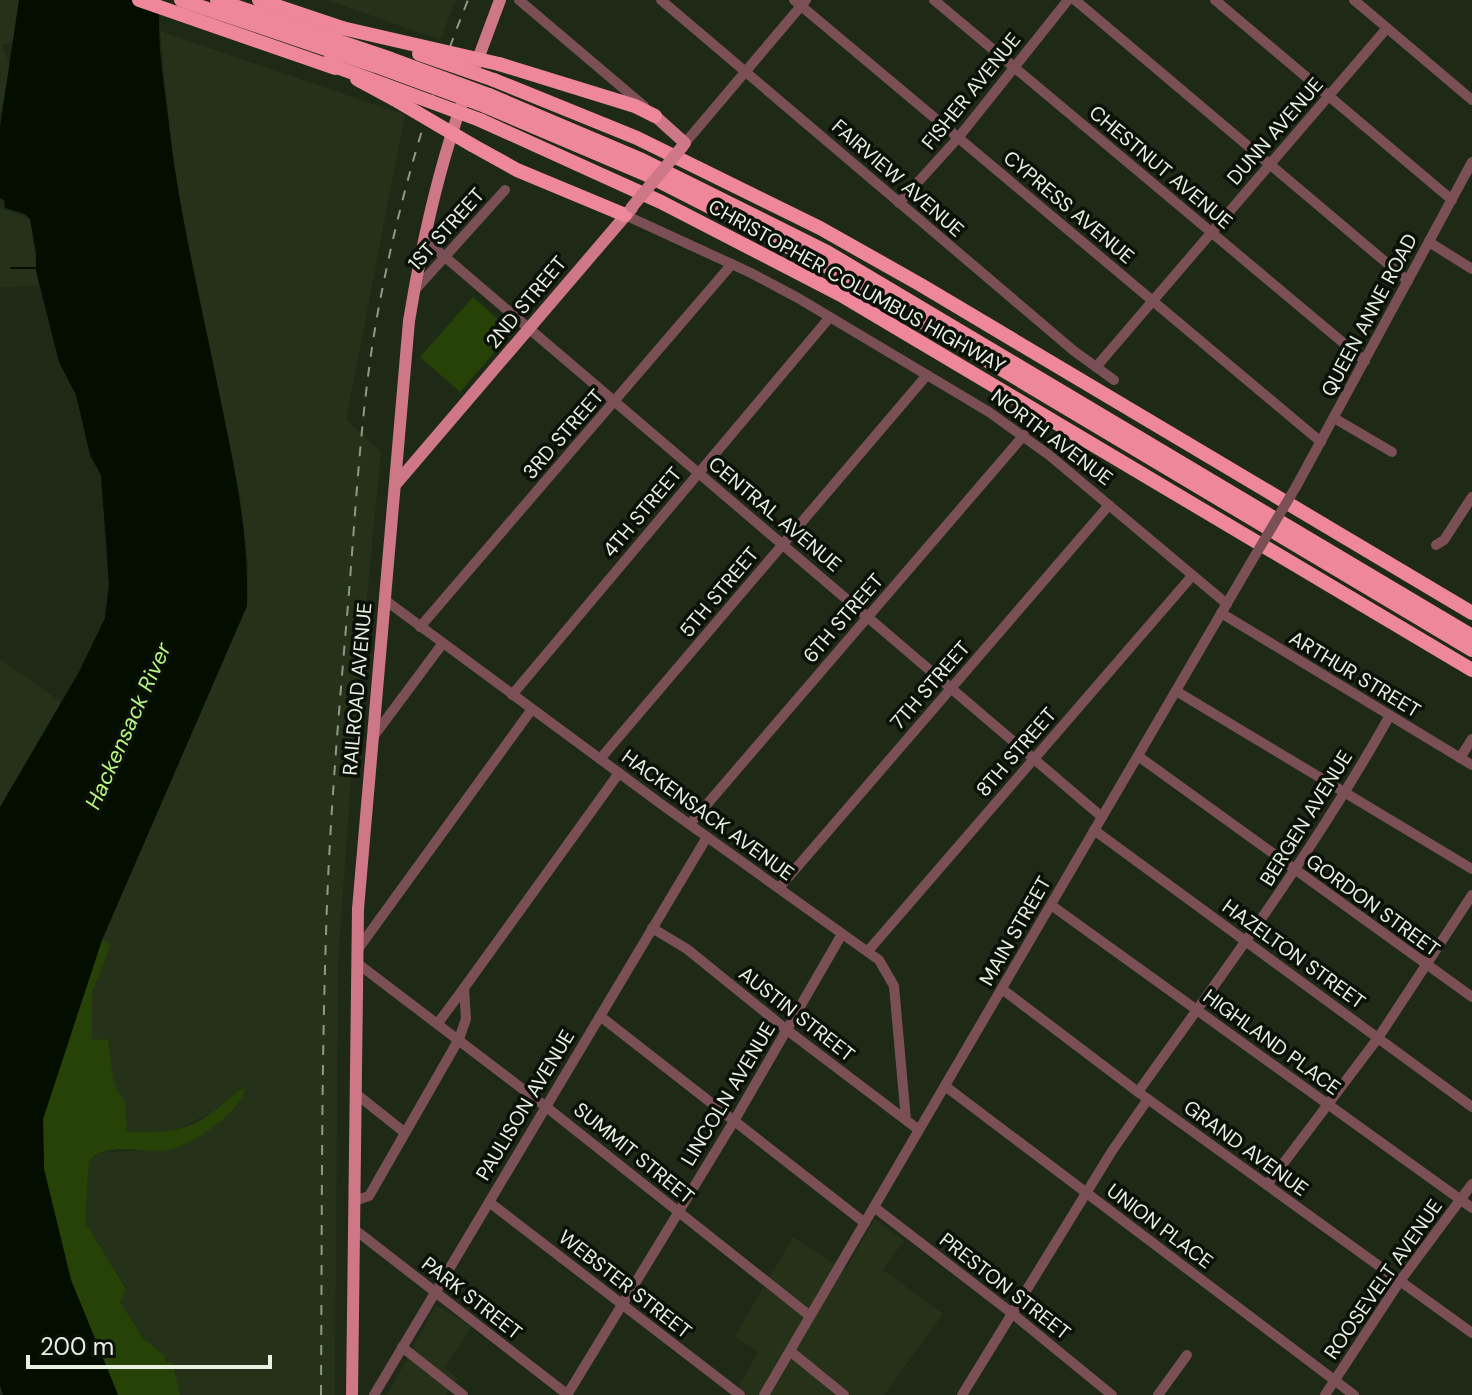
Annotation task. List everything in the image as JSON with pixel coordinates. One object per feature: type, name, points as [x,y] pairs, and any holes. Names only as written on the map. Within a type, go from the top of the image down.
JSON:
[{"type":"highway","name":"CHRISTOPHER COLUMBUS HIGHWAY","points":[[139,0],[326,63],[485,107],[642,160],[827,252],[1472,636]]},
{"type":"highway","name":"CHRISTOPHER COLUMBUS HIGHWAY","points":[[181,0],[389,70],[645,174],[845,276],[1472,650]]},
{"type":"highway","name":"CHRISTOPHER COLUMBUS HIGHWAY","points":[[217,0],[391,59],[829,288],[1472,670]]},
{"type":"highway","name":"CHRISTOPHER COLUMBUS HIGHWAY","points":[[259,0],[494,80],[637,138],[820,228],[1472,613]]},
{"type":"highway","points":[[342,28],[499,64],[635,106],[655,116]]},
{"type":"highway","points":[[326,63],[410,107],[517,170],[629,211]]},
{"type":"main road","name":"RAILROAD AVENUE","points":[[352,1395],[358,909],[414,291],[445,151],[500,0]]},
{"type":"main road","points":[[655,116],[684,145]]},
{"type":"main road","name":"2ND STREET","points":[[395,485],[684,145]]},
{"type":"street","points":[[519,0],[655,116]]},
{"type":"street","name":"FAIRVIEW AVENUE","points":[[661,0],[1074,351],[1114,380]]},
{"type":"street","name":"CHESTNUT AVENUE","points":[[934,0],[1365,361]]},
{"type":"street","name":"FISHER AVENUE","points":[[899,203],[958,138],[1068,0]]},
{"type":"street","points":[[1075,0],[1408,281]]},
{"type":"street","points":[[1215,0],[1452,200]]},
{"type":"street","points":[[1356,1],[1472,100]]},
{"type":"street","points":[[684,145],[800,2]]},
{"type":"street","name":"CYPRESS AVENUE","points":[[800,2],[1321,442]]},
{"type":"street","name":"DUNN AVENUE","points":[[1096,367],[1387,28]]},
{"type":"street","name":"QUEEN ANNE ROAD","points":[[1297,485],[1472,162]]},
{"type":"street","name":"1ST STREET","points":[[414,291],[505,190]]},
{"type":"street","name":"NORTH AVENUE","points":[[629,211],[830,317],[1024,435],[1192,576],[1224,609]]},
{"type":"street","name":"CENTRAL AVENUE","points":[[424,239],[1102,817]]},
{"type":"street","points":[[1429,242],[1472,269]]},
{"type":"street","name":"3RD STREET","points":[[420,627],[732,264]]},
{"type":"street","name":"4TH STREET","points":[[512,695],[830,317]]},
{"type":"street","name":"5TH STREET","points":[[600,759],[927,375]]},
{"type":"street","points":[[1334,418],[1392,452]]},
{"type":"street","name":"6TH STREET","points":[[690,824],[1024,435]]},
{"type":"street","name":"MAIN STREET","points":[[764,1395],[1297,485]]},
{"type":"street","points":[[1436,545],[1444,540],[1472,497]]},
{"type":"street","name":"7TH STREET","points":[[779,888],[1109,505]]},
{"type":"street","name":"8TH STREET","points":[[868,951],[1192,576]]},
{"type":"street","name":"HACKENSACK AVENUE","points":[[385,600],[707,837],[868,951],[885,967],[894,986],[906,1120]]},
{"type":"street","name":"ARTHUR STREET","points":[[1224,609],[1389,717],[1472,765]]},
{"type":"street","points":[[373,737],[443,643]]},
{"type":"street","points":[[1176,691],[1472,869]]},
{"type":"street","points":[[358,949],[532,709]]},
{"type":"street","name":"BERGEN AVENUE","points":[[1138,1092],[1295,871],[1346,794],[1389,717]]},
{"type":"street","points":[[1460,758],[1472,739]]},
{"type":"street","name":"GORDON STREET","points":[[1138,756],[1472,997]]},
{"type":"street","points":[[438,1023],[619,773]]},
{"type":"street","name":"HAZELTON STREET","points":[[1094,830],[1472,1107]]},
{"type":"street","name":"PAULISON AVENUE","points":[[373,1394],[707,837]]},
{"type":"street","points":[[1267,1185],[1378,1038],[1472,895]]},
{"type":"street","name":"HIGHLAND PLACE","points":[[1051,905],[1472,1208]]},
{"type":"street","name":"AUSTIN STREET","points":[[652,928],[687,949],[919,1130]]},
{"type":"street","name":"LINCOLN AVENUE","points":[[567,1395],[734,1121],[842,934]]},
{"type":"street","name":"SUMMIT STREET","points":[[357,963],[545,1106],[810,1316]]},
{"type":"street","points":[[354,1201],[369,1196],[459,1039],[466,1019],[464,988]]},
{"type":"street","name":"GRAND AVENUE","points":[[1002,989],[1138,1092],[1472,1333]]},
{"type":"street","points":[[600,1016],[865,1223]]},
{"type":"street","name":"UNION PLACE","points":[[945,1086],[1354,1395]]},
{"type":"street","points":[[355,1093],[404,1132]]},
{"type":"street","points":[[962,1395],[1112,1151],[1148,1099]]},
{"type":"street","name":"ROOSEVELT AVENUE","points":[[1325,1395],[1400,1281],[1472,1184]]},
{"type":"street","name":"WEBSTER STREET","points":[[489,1202],[740,1395]]},
{"type":"street","name":"PRESTON STREET","points":[[874,1207],[1112,1395]]},
{"type":"street","name":"PARK STREET","points":[[354,1229],[567,1395]]},
{"type":"street","points":[[402,1347],[463,1395]]},
{"type":"street","points":[[790,1351],[844,1395]]},
{"type":"street","points":[[1158,1395],[1187,1355]]},
{"type":"shaded area","points":[[0,0],[20,0],[16,41],[2,45],[11,68],[0,114]]},
{"type":"shaded area","points":[[327,0],[456,0],[440,40]]},
{"type":"shaded area","points":[[160,31],[405,115],[346,420],[381,451],[354,735],[338,963],[335,1395],[180,1395],[165,1356],[144,1339],[120,1302],[126,1288],[85,1222],[89,1160],[96,1153],[175,1148],[233,1094],[213,1112],[170,1133],[110,1131],[92,1039],[92,992],[110,944],[102,940],[247,605],[248,563],[240,496],[174,171]]},
{"type":"shaded area","points":[[0,208],[30,219],[39,286],[0,287]]},
{"type":"shaded area","points":[[0,659],[61,702],[0,813]]},
{"type":"shaded area","points":[[875,1219],[904,1240],[883,1270],[943,1314],[884,1395],[734,1395],[758,1352],[735,1336],[793,1237],[845,1270]]},
{"type":"shaded area","points":[[436,1305],[472,1327],[445,1367],[458,1379],[446,1395],[387,1395]]},
{"type":"green space","points":[[473,297],[512,332],[460,392],[420,357]]},
{"type":"green space","points":[[102,940],[111,944],[92,992],[92,1039],[108,1040],[113,1079],[125,1101],[127,1132],[162,1132],[183,1128],[203,1118],[245,1087],[228,1115],[185,1144],[154,1151],[119,1149],[98,1154],[89,1160],[85,1222],[126,1289],[120,1302],[144,1339],[165,1356],[166,1362],[172,1362],[180,1395],[118,1395],[71,1280],[44,1169],[43,1119]]},
{"type":"water","name":"Hackensack River","points":[[19,0],[160,0],[160,50],[175,167],[232,457],[246,556],[247,606],[102,940],[43,1119],[44,1169],[71,1280],[118,1395],[3,1395],[0,1385],[0,807],[79,672],[105,618],[109,584],[101,475],[90,455],[76,395],[59,362],[36,271],[30,219],[25,214],[5,208],[4,200],[0,198],[0,127]]},
{"type":"waterway","points":[[11,268],[35,268]]},
{"type":"railway","points":[[321,1395],[322,1107],[327,894],[363,421],[379,306],[396,228],[416,151],[468,0]]}]
